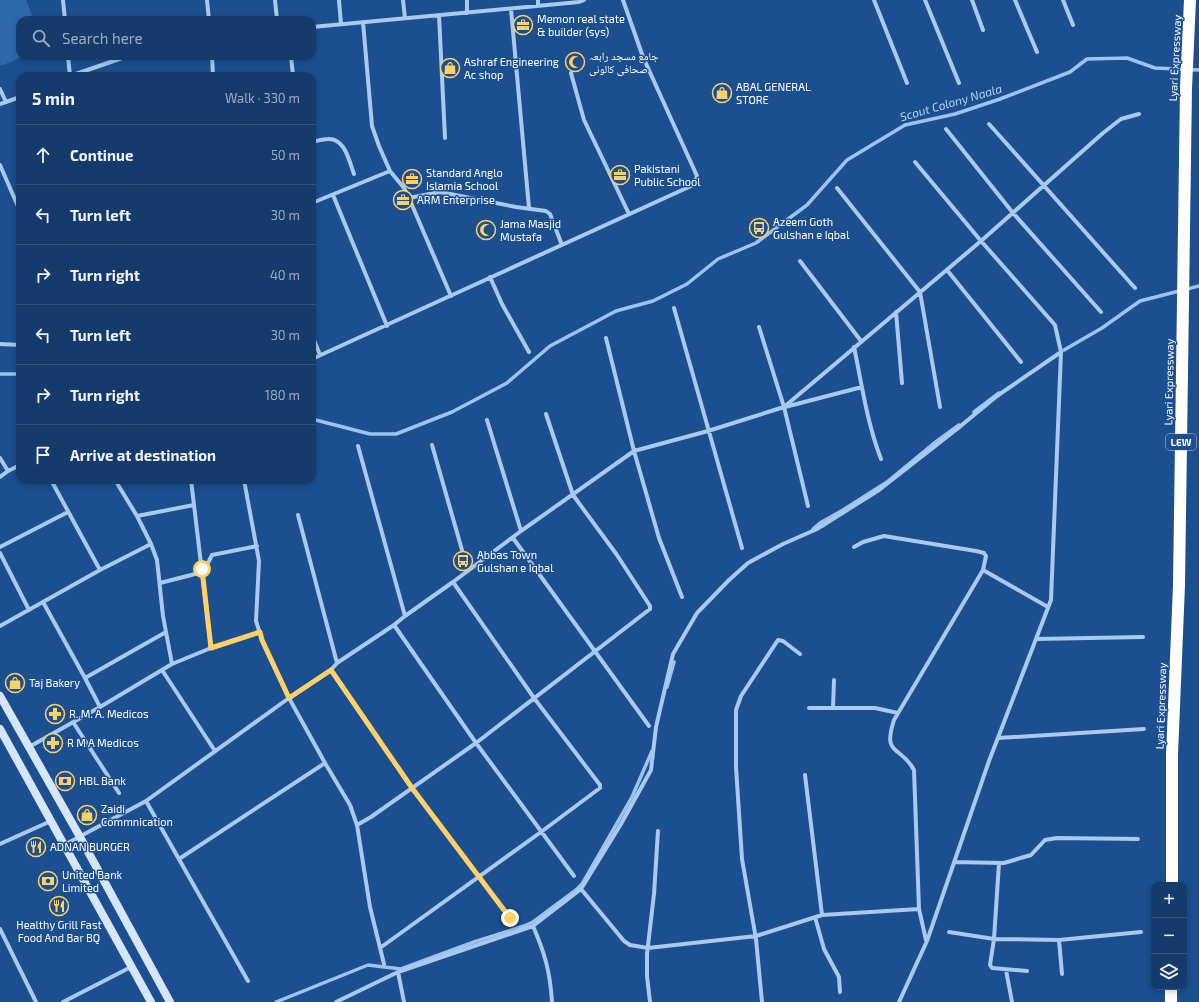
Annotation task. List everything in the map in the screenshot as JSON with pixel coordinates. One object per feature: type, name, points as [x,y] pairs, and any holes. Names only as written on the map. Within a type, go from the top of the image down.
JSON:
[{"type":"highway","name":"Lyari Expressway","points":[[1172,882],[1172,755],[1179,577],[1186,88],[1190,0]]},
{"type":"highway","points":[[1171,1002],[1172,990]]},
{"type":"main road","points":[[0,696],[80,837],[170,1002]]},
{"type":"main road","points":[[0,729],[151,1002]]},
{"type":"street","points":[[63,0],[65,16]]},
{"type":"street","points":[[207,0],[209,16]]},
{"type":"street","points":[[275,0],[277,16]]},
{"type":"street","points":[[339,0],[341,24]]},
{"type":"street","points":[[403,0],[405,18]]},
{"type":"street","points":[[466,0],[468,13]]},
{"type":"street","points":[[538,0],[538,6]]},
{"type":"street","points":[[316,27],[511,9],[579,2],[584,0]]},
{"type":"street","points":[[316,357],[387,326],[691,186],[695,182],[696,176],[643,57],[624,0]]},
{"type":"street","points":[[874,0],[907,83]]},
{"type":"street","points":[[925,0],[959,83]]},
{"type":"street","points":[[972,0],[983,30]]},
{"type":"street","points":[[1015,0],[1037,52]]},
{"type":"street","points":[[1063,0],[1073,25]]},
{"type":"street","points":[[511,9],[529,208]]},
{"type":"street","points":[[439,15],[445,138]]},
{"type":"street","points":[[363,22],[372,126],[390,171],[404,188],[409,198],[451,296]]},
{"type":"street","points":[[68,60],[70,72]]},
{"type":"street","points":[[82,72],[116,60]]},
{"type":"street","points":[[212,60],[213,72]]},
{"type":"street","points":[[291,60],[293,72]]},
{"type":"street","points":[[571,73],[584,120],[629,214]]},
{"type":"street","points":[[0,89],[6,102]]},
{"type":"street","points":[[0,104],[16,98]]},
{"type":"street","points":[[784,407],[981,241],[1121,119],[1139,114]]},
{"type":"street","points":[[989,124],[1135,288]]},
{"type":"street","points":[[946,129],[1013,213],[1101,312]]},
{"type":"street","points":[[316,141],[328,138],[337,141],[342,145],[354,174]]},
{"type":"street","points":[[899,1002],[926,941],[998,738],[1051,600],[1061,352],[1055,325],[981,241],[915,162]]},
{"type":"street","points":[[0,165],[16,202]]},
{"type":"street","points":[[316,201],[390,171]]},
{"type":"street","points":[[837,188],[920,292],[940,407]]},
{"type":"street","points":[[409,198],[440,192],[516,207],[546,211],[550,214],[562,245]]},
{"type":"street","points":[[332,195],[387,326]]},
{"type":"street","points":[[800,261],[861,341]]},
{"type":"street","points":[[947,270],[1021,362]]},
{"type":"street","points":[[490,278],[502,304],[529,352]]},
{"type":"street","points":[[674,308],[742,548]]},
{"type":"street","points":[[896,312],[902,383]]},
{"type":"street","points":[[759,327],[784,407],[808,506]]},
{"type":"street","points":[[606,338],[634,452],[659,538],[682,597]]},
{"type":"street","points":[[0,344],[16,345]]},
{"type":"street","points":[[316,345],[320,355]]},
{"type":"street","points":[[854,347],[874,443],[881,460]]},
{"type":"street","points":[[336,1002],[398,972],[533,926],[581,889],[621,824],[651,770],[656,727],[673,654],[697,613],[748,563],[783,544],[817,529],[879,490],[957,430],[997,396],[1061,352]]},
{"type":"street","points":[[64,845],[146,802],[289,698],[331,670],[337,663],[394,625],[521,531],[634,452],[784,407],[862,387]]},
{"type":"street","points":[[357,825],[371,817],[476,744],[650,609],[650,606],[617,555],[573,494],[546,414]]},
{"type":"street","points":[[486,420],[521,531]]},
{"type":"street","points":[[432,445],[468,571]]},
{"type":"street","points":[[358,446],[405,616]]},
{"type":"street","points":[[0,458],[8,471]]},
{"type":"street","points":[[0,477],[16,467]]},
{"type":"street","points":[[53,484],[100,570]]},
{"type":"street","points":[[117,484],[137,516],[157,560],[166,632],[172,664]]},
{"type":"street","points":[[191,484],[211,648]]},
{"type":"street","points":[[245,484],[259,561],[256,620],[262,640],[289,698],[350,805],[357,825],[370,907],[384,964]]},
{"type":"street","points":[[137,516],[194,505]]},
{"type":"street","points":[[0,547],[68,512]]},
{"type":"street","points":[[298,515],[337,663]]},
{"type":"street","points":[[854,547],[863,542],[884,536],[976,551],[984,553],[986,556],[983,570],[894,720],[890,733],[889,740],[891,747],[910,763],[914,770],[919,909],[926,941]]},
{"type":"street","points":[[513,538],[649,726]]},
{"type":"street","points":[[0,626],[100,570],[151,544]]},
{"type":"street","points":[[160,583],[199,573],[208,563],[212,555],[256,546]]},
{"type":"street","points":[[0,553],[29,610]]},
{"type":"street","points":[[983,570],[1048,607]]},
{"type":"street","points":[[380,948],[600,788],[600,785],[534,698],[453,582]]},
{"type":"street","points":[[43,602],[86,678],[100,707]]},
{"type":"street","points":[[394,625],[476,744],[574,876]]},
{"type":"street","points":[[86,678],[166,632]]},
{"type":"street","points":[[29,747],[172,664],[211,648],[260,632]]},
{"type":"street","points":[[1036,639],[1143,637]]},
{"type":"street","points":[[762,1002],[756,936],[742,860],[736,766],[736,710],[741,696],[778,640],[783,641],[800,654]]},
{"type":"street","points":[[162,670],[216,751]]},
{"type":"street","points":[[331,670],[412,788],[510,918]]},
{"type":"street","points":[[832,708],[834,680]]},
{"type":"street","points":[[809,708],[875,708],[898,713]]},
{"type":"street","points":[[73,722],[120,792]]},
{"type":"street","points":[[998,738],[1144,729]]},
{"type":"street","points":[[179,859],[325,763]]},
{"type":"street","points":[[805,775],[822,915]]},
{"type":"street","points":[[146,802],[248,981]]},
{"type":"street","points":[[0,844],[51,821]]},
{"type":"street","points":[[650,1002],[647,976],[648,948],[654,894],[658,831]]},
{"type":"street","points":[[954,862],[1004,863],[1031,855],[1045,840],[1057,838],[1138,839]]},
{"type":"street","points":[[999,863],[994,939],[990,965],[992,968],[1027,971]]},
{"type":"street","points":[[581,889],[624,941],[630,945],[648,948],[756,936],[822,915],[919,909]]},
{"type":"street","points":[[815,917],[824,948],[839,976],[840,992]]},
{"type":"street","points":[[533,926],[544,951],[551,979],[552,1002]]},
{"type":"street","points":[[0,929],[36,1002]]},
{"type":"street","points":[[949,932],[994,939],[1059,940],[1141,932]]},
{"type":"street","points":[[1059,940],[1062,974]]},
{"type":"street","points":[[63,1002],[131,967]]},
{"type":"street","points":[[1006,970],[1012,1002]]},
{"type":"street","points":[[398,972],[404,1002]]},
{"type":"shaded area","points":[[0,0],[26,0],[32,16],[16,16],[16,59],[1,66]]},
{"type":"waterway","name":"Scout Colony Naala","points":[[316,420],[370,434],[396,434],[452,412],[507,383],[550,346],[616,311],[653,301],[687,284],[718,259],[756,243],[807,205],[847,160],[905,125],[955,114],[1000,99],[1070,72],[1087,59],[1127,58],[1155,68],[1199,70]]},
{"type":"waterway","points":[[1064,350],[1102,328],[1140,301],[1199,286]]},
{"type":"waterway","name":"Scout Colony Naala","points":[[0,374],[16,374]]},
{"type":"waterway","points":[[974,412],[999,393]]},
{"type":"waterway","points":[[813,529],[820,523],[887,482],[933,444],[959,425]]},
{"type":"waterway","points":[[667,687],[674,662]]},
{"type":"waterway","points":[[276,1002],[368,965],[401,969],[533,922],[582,884],[632,797],[652,751]]},
{"type":"place","name":"Memon real state & builder (sys)","points":[[523,25]]},
{"type":"place","name":"جامع مسجد رابعہ صحافی کالونی","points":[[575,62]]},
{"type":"place","name":"Ashraf Engineering Ac shop","points":[[450,68]]},
{"type":"place","name":"ABAL GENERAL STORE","points":[[722,93]]},
{"type":"place","name":"Pakistani Public School","points":[[620,175]]},
{"type":"place","name":"Standard Anglo Islamia School","points":[[412,179]]},
{"type":"place","name":"ARM Enterprise","points":[[403,200]]},
{"type":"place","name":"Azeem Goth Gulshan e Iqbal","points":[[759,228]]},
{"type":"place","name":"Jama Masjid Mustafa","points":[[486,230]]},
{"type":"place","name":"Abbas Town Gulshan e Iqbal","points":[[463,561]]},
{"type":"place","name":"Taj Bakery","points":[[15,683]]},
{"type":"place","name":"R. M. A. Medicos","points":[[55,714]]},
{"type":"place","name":"R M A Medicos","points":[[53,743]]},
{"type":"place","name":"HBL Bank","points":[[65,781]]},
{"type":"place","name":"Zaidi Commnication","points":[[87,815]]},
{"type":"place","name":"ADNAN BURGER","points":[[36,847]]},
{"type":"place","name":"United Bank Limited","points":[[48,881]]},
{"type":"place","name":"Healthy Grill Fast Food And Bar BQ","points":[[59,906]]},
{"type":"route","points":[[202,569],[211,648],[260,632],[262,640],[289,698],[331,670],[412,788],[510,918]]}]
